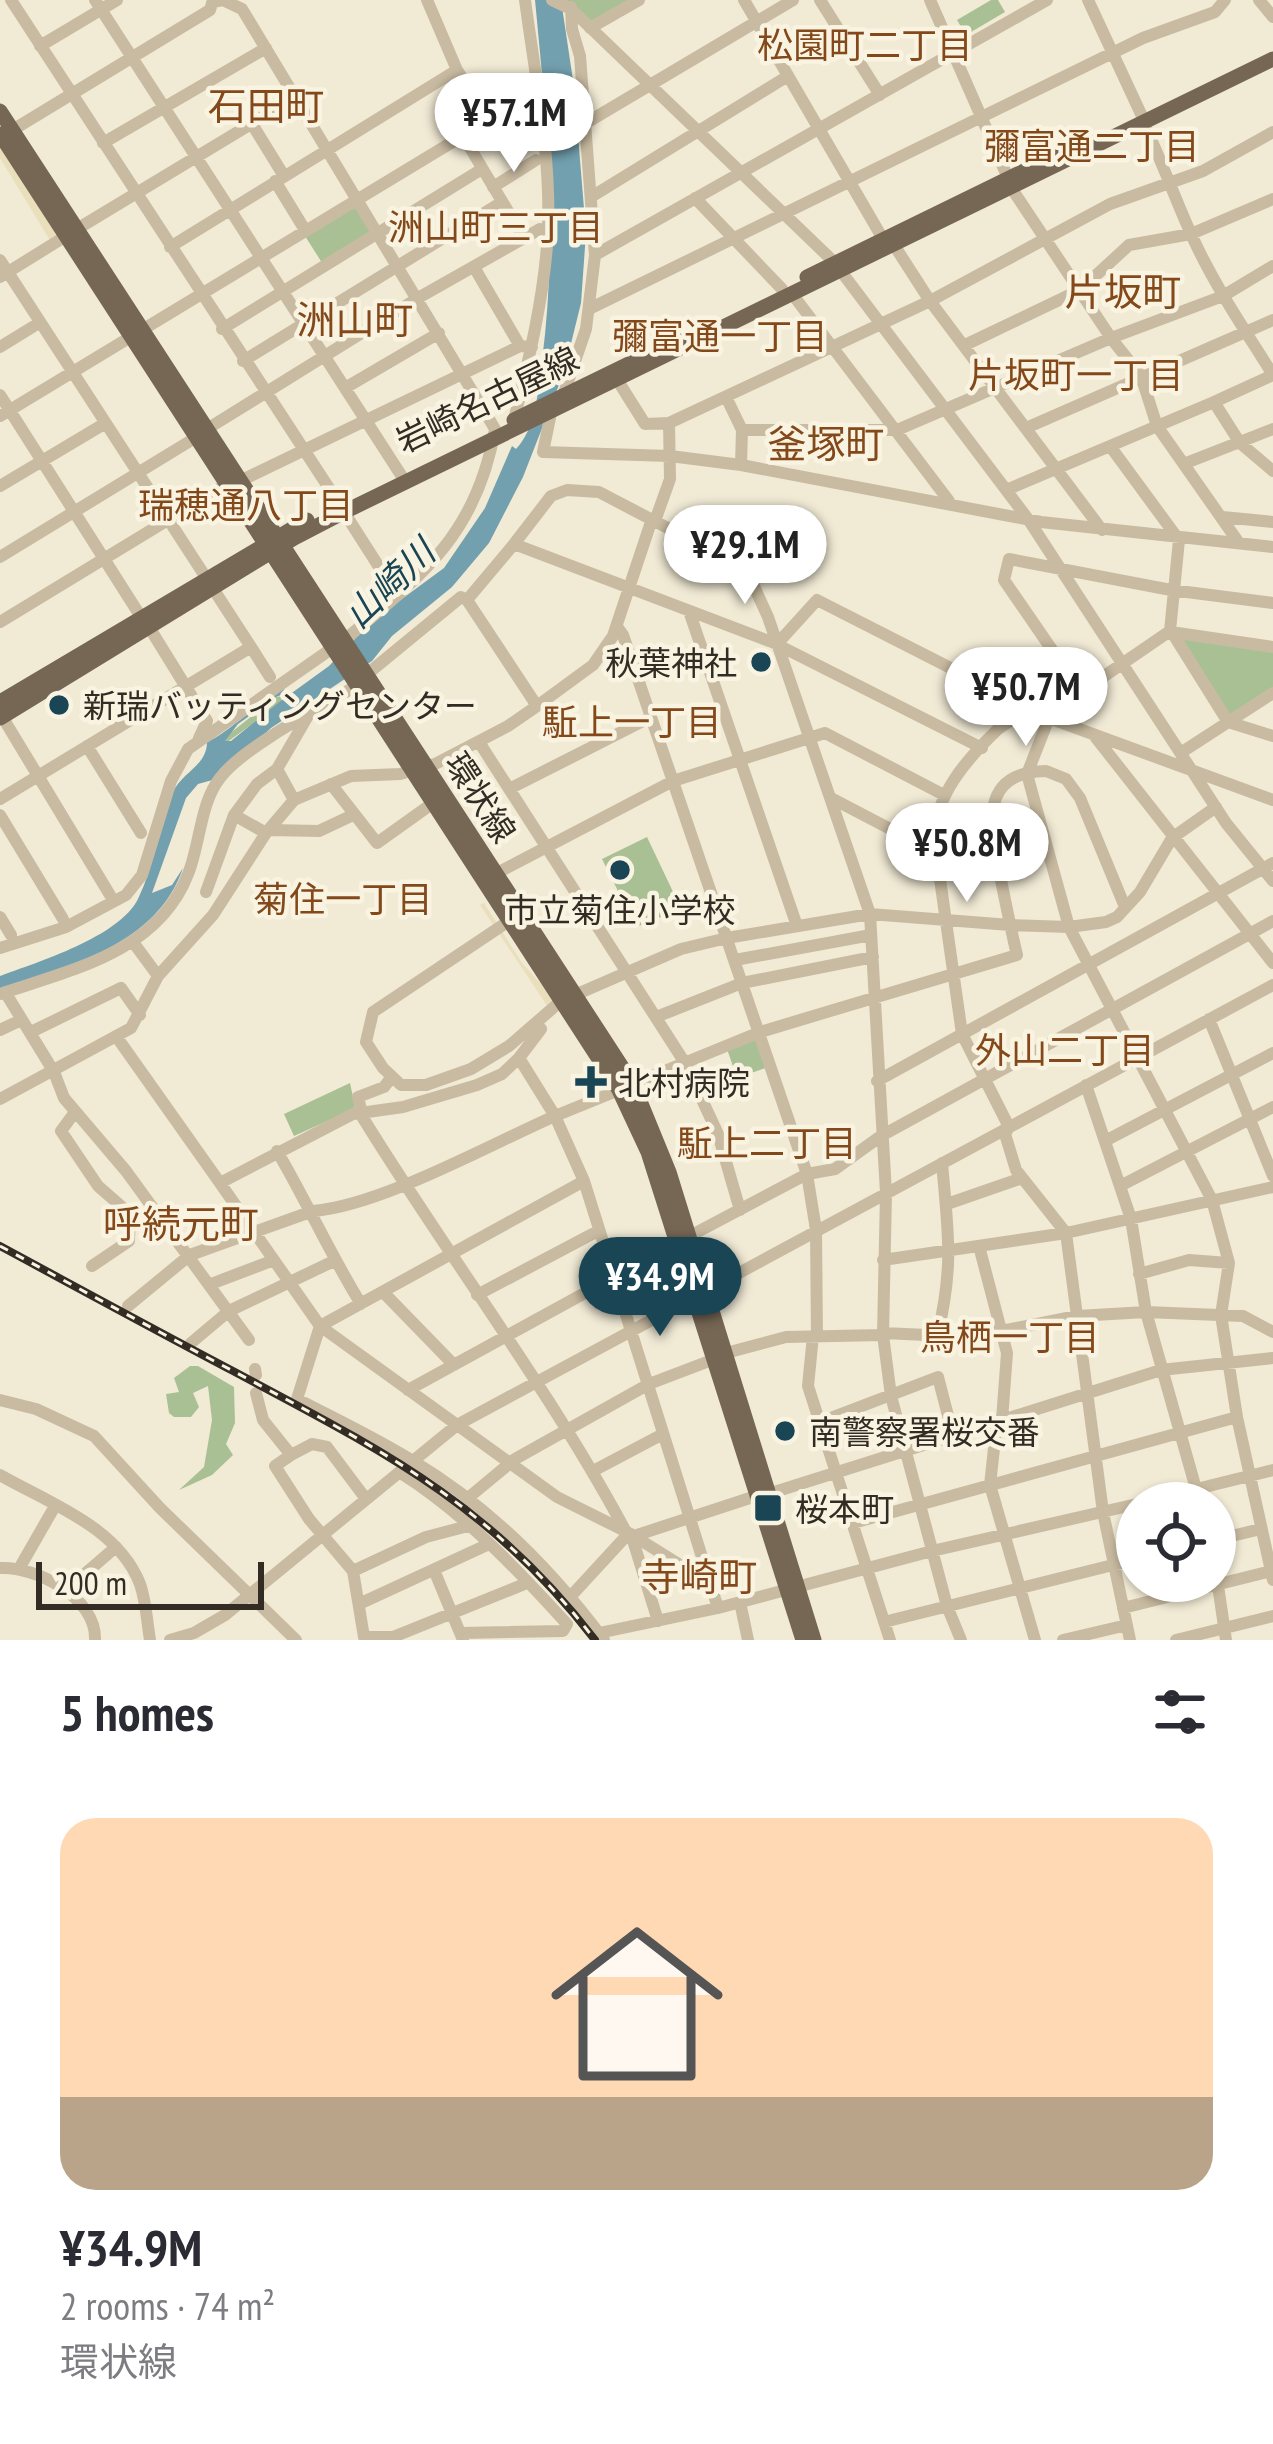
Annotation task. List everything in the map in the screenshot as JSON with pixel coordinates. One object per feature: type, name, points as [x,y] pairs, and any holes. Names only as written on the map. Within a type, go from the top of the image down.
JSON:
[{"type":"main road","name":"岩崎名古屋線","points":[[1142,119],[1273,49]]},
{"type":"main road","name":"岩崎名古屋線","points":[[1,712],[209,583],[401,475],[551,413],[837,267],[1273,59]]},
{"type":"main road","name":"環状線","points":[[0,111],[4,135],[72,232],[359,679],[495,874],[626,1087],[682,1240],[792,1587],[814,1640]]},
{"type":"main road","name":"岩崎名古屋線","points":[[342,508],[494,436],[563,396],[788,292]]},
{"type":"main road","name":"環状線","points":[[419,768],[434,803],[509,920],[568,999]]},
{"type":"main road","name":"環状線","points":[[792,1587],[802,1640]]},
{"type":"street","points":[[0,9],[13,0],[397,595]]},
{"type":"street","points":[[40,46],[98,5],[117,0]]},
{"type":"street","points":[[0,948],[65,927],[126,895],[142,875],[171,781],[188,749],[340,645],[443,553],[482,489],[494,436],[464,373],[242,9],[223,0],[213,1],[210,10],[4,135]]},
{"type":"street","points":[[427,0],[457,70],[489,119]]},
{"type":"street","points":[[514,421],[548,230],[525,0]]},
{"type":"street","points":[[552,0],[570,5],[837,267],[1028,519],[1216,807],[1268,866],[1273,880]]},
{"type":"street","points":[[590,28],[639,0]]},
{"type":"street","points":[[745,0],[888,242],[1102,530]]},
{"type":"street","points":[[586,123],[793,0]]},
{"type":"street","points":[[820,0],[880,95]]},
{"type":"street","points":[[930,0],[1010,183],[1141,376],[1157,426],[1239,543]]},
{"type":"street","points":[[595,255],[1048,0]]},
{"type":"street","points":[[1006,490],[1273,375],[1222,296],[1191,234],[1088,0]]},
{"type":"street","points":[[589,310],[1143,38],[1215,12],[1225,0]]},
{"type":"street","points":[[1259,0],[1273,17]]},
{"type":"street","points":[[98,5],[401,475]]},
{"type":"street","points":[[563,396],[589,310],[595,255],[586,123],[570,5]]},
{"type":"street","points":[[103,143],[266,48]]},
{"type":"street","points":[[170,247],[457,70]]},
{"type":"street","points":[[591,197],[788,76]]},
{"type":"street","points":[[5,413],[530,95]]},
{"type":"street","points":[[270,677],[3,270],[296,97]]},
{"type":"street","points":[[252,124],[305,230]]},
{"type":"street","points":[[618,381],[645,424],[669,423],[930,301],[1111,204],[1203,171],[1273,132]]},
{"type":"street","points":[[463,136],[524,238]]},
{"type":"street","points":[[493,187],[536,160]]},
{"type":"street","points":[[222,329],[482,169]]},
{"type":"street","points":[[695,198],[788,292],[949,502]]},
{"type":"street","points":[[965,345],[1080,290],[1129,245],[1191,234],[1273,199]]},
{"type":"street","points":[[243,361],[502,202]]},
{"type":"street","points":[[0,557],[418,298],[540,230]]},
{"type":"street","points":[[742,430],[897,430],[1222,296],[1273,266]]},
{"type":"street","points":[[474,267],[526,346]]},
{"type":"street","points":[[1026,428],[1273,320]]},
{"type":"street","points":[[0,347],[39,323]]},
{"type":"street","points":[[345,388],[439,333]]},
{"type":"street","points":[[0,622],[233,483],[526,346]]},
{"type":"street","points":[[0,395],[5,413],[42,460],[207,721],[198,739]]},
{"type":"street","points":[[727,399],[742,430],[741,465]]},
{"type":"street","points":[[1214,402],[1240,443],[1273,472]]},
{"type":"street","points":[[551,413],[543,452],[670,456],[741,465],[1028,519],[1179,540],[1273,547]]},
{"type":"street","points":[[0,1099],[131,1028],[158,976],[212,915],[294,800],[351,776],[400,775],[479,742],[593,665],[617,628],[670,479],[669,423]]},
{"type":"street","points":[[0,486],[104,424]]},
{"type":"street","points":[[1186,463],[1273,429]]},
{"type":"street","points":[[1110,446],[1179,540],[1171,590],[1172,632],[1228,722],[1273,736]]},
{"type":"street","points":[[467,600],[544,503],[567,490],[599,493],[746,569],[777,644],[870,914],[886,1192],[883,1334],[904,1450],[947,1606],[961,1640]]},
{"type":"street","points":[[1223,517],[1273,522]]},
{"type":"street","points":[[514,544],[777,644],[982,748]]},
{"type":"street","points":[[1081,692],[1004,580],[1010,560],[1171,590],[1273,603]]},
{"type":"street","points":[[249,1340],[190,1255],[64,1098],[31,1032],[3,993],[94,963],[158,923],[188,874],[219,778],[359,679],[461,597],[537,706]]},
{"type":"street","points":[[777,644],[817,600],[1049,718],[1273,800]]},
{"type":"street","points":[[688,611],[797,926]]},
{"type":"street","points":[[617,628],[807,1174],[816,1230],[815,1336],[808,1386],[890,1640]]},
{"type":"street","points":[[1068,722],[1081,692],[1172,632],[1273,647]]},
{"type":"street","points":[[0,799],[251,647]]},
{"type":"street","points":[[1182,752],[1273,693]]},
{"type":"street","points":[[1009,1127],[962,1034],[934,824],[944,795],[1001,727],[1028,707]]},
{"type":"street","points":[[1,712],[110,895]]},
{"type":"street","points":[[206,892],[234,815],[257,784],[277,769],[309,713]]},
{"type":"street","points":[[511,788],[651,716]]},
{"type":"street","points":[[1049,718],[1028,774],[1069,927],[1212,1200],[1228,1263],[1221,1316],[1272,1575],[1236,1582]]},
{"type":"street","points":[[1092,733],[1273,963]]},
{"type":"street","points":[[495,874],[673,781],[825,734],[944,795]]},
{"type":"street","points":[[479,742],[685,1064],[718,1134],[740,1210]]},
{"type":"street","points":[[87,746],[141,833]]},
{"type":"street","points":[[277,769],[294,800]]},
{"type":"street","points":[[128,1306],[190,1255],[313,1210],[403,1184],[555,1115],[760,1032],[1017,955],[994,849],[991,807],[1009,782],[1028,774],[1046,770],[1073,787],[1125,908]]},
{"type":"street","points":[[332,784],[377,843],[434,803]]},
{"type":"street","points":[[830,797],[936,854],[994,849]]},
{"type":"street","points":[[509,920],[373,1012],[366,1042],[391,1078],[412,1088],[451,1078],[497,1054],[568,999],[681,949],[727,938],[870,914],[1069,927],[1106,922],[1140,892],[1172,838],[1216,807]]},
{"type":"street","points":[[0,815],[63,919]]},
{"type":"street","points":[[234,815],[267,832],[319,831],[353,815]]},
{"type":"street","points":[[877,1081],[1268,866]]},
{"type":"street","points":[[0,917],[11,935]]},
{"type":"street","points":[[408,1390],[807,1174],[836,1169],[881,1136],[1273,921]]},
{"type":"street","points":[[735,960],[872,935]]},
{"type":"street","points":[[133,942],[158,976]]},
{"type":"street","points":[[656,1017],[742,983],[873,957]]},
{"type":"street","points":[[170,1640],[196,1637],[457,1425],[1273,985]]},
{"type":"street","points":[[31,1032],[122,988],[140,1016]]},
{"type":"street","points":[[1209,1019],[1273,1176]]},
{"type":"street","points":[[0,1030],[21,1020]]},
{"type":"street","points":[[220,1183],[361,1112],[403,1107],[502,1075],[538,1036],[537,1024]]},
{"type":"street","points":[[116,1036],[320,1326],[557,1497],[630,1533],[710,1583]]},
{"type":"street","points":[[1105,1141],[1273,1053]]},
{"type":"street","points":[[519,1058],[555,1115],[584,1181],[718,1608]]},
{"type":"street","points":[[391,1078],[384,1087],[358,1097],[361,1112],[630,1533],[658,1621]]},
{"type":"street","points":[[1086,1085],[1131,1219],[1146,1312],[1194,1482]]},
{"type":"street","points":[[1120,1186],[1273,1107]]},
{"type":"street","points":[[75,1112],[61,1131],[98,1186],[130,1214],[131,1229],[124,1247],[92,1265]]},
{"type":"street","points":[[1009,1127],[1005,1134],[1022,1178],[1066,1233],[1103,1512],[1128,1633],[1063,1640]]},
{"type":"street","points":[[277,1151],[362,1304]]},
{"type":"street","points":[[938,1334],[951,1250],[942,1162]]},
{"type":"street","points":[[947,1204],[1022,1178]]},
{"type":"street","points":[[584,1181],[320,1326],[297,1399],[413,1460],[468,1498],[527,1548],[602,1637],[1116,1509]]},
{"type":"street","points":[[883,1260],[1066,1233],[1273,1187]]},
{"type":"street","points":[[477,1295],[598,1231]]},
{"type":"street","points":[[980,1246],[1004,1333],[1007,1379],[990,1485],[1035,1640]]},
{"type":"street","points":[[211,1284],[274,1260]]},
{"type":"street","points":[[1139,1274],[1190,1260],[1228,1263]]},
{"type":"street","points":[[191,1343],[229,1311],[334,1261]]},
{"type":"street","points":[[382,1292],[454,1364]]},
{"type":"street","points":[[468,1498],[510,1463],[649,1384],[772,1339],[883,1334],[971,1337],[1077,1316],[1146,1312],[1243,1316],[1273,1332]]},
{"type":"street","points":[[571,1596],[630,1533],[1161,1370],[1273,1358]]},
{"type":"street","points":[[820,1422],[938,1377],[953,1435]]},
{"type":"street","points":[[256,1394],[263,1420],[291,1455]]},
{"type":"street","points":[[0,1400],[36,1409],[94,1436],[160,1508],[296,1640]]},
{"type":"street","points":[[853,1523],[1238,1417]]},
{"type":"street","points":[[593,1471],[663,1434]]},
{"type":"street","points":[[366,1499],[327,1447],[312,1444],[275,1466],[322,1535],[353,1570],[364,1637],[394,1637],[527,1583]]},
{"type":"street","points":[[1235,1482],[1273,1470]]},
{"type":"street","points":[[399,1472],[425,1488],[489,1544],[567,1624],[563,1631],[463,1636],[434,1570]]},
{"type":"street","points":[[0,1475],[104,1534],[116,1547],[140,1583],[150,1640]]},
{"type":"street","points":[[20,1567],[55,1506]]},
{"type":"street","points":[[353,1570],[426,1537],[468,1526]]},
{"type":"street","points":[[1236,1535],[1261,1528]]},
{"type":"street","points":[[359,1604],[489,1544]]},
{"type":"street","points":[[66,1590],[116,1547]]},
{"type":"street","points":[[884,1622],[1114,1565]]},
{"type":"street","points":[[0,1568],[20,1567],[66,1590],[86,1608],[96,1629],[95,1640]]},
{"type":"street","points":[[740,1602],[748,1640]]},
{"type":"street","points":[[1123,1608],[1148,1602]]},
{"type":"street","points":[[1220,1602],[1225,1634]]},
{"type":"street","points":[[1176,1640],[1225,1634],[1273,1616]]},
{"type":"green space","points":[[566,0],[639,0],[590,28]]},
{"type":"green space","points":[[998,0],[1005,12],[966,35],[957,20]]},
{"type":"green space","points":[[358,204],[376,234],[324,266],[305,236]]},
{"type":"green space","points":[[1174,636],[1273,648],[1273,691],[1228,720]]},
{"type":"green space","points":[[283,696],[280,704],[226,743],[224,738]]},
{"type":"green space","points":[[647,837],[675,896],[676,911],[636,927],[602,859]]},
{"type":"green space","points":[[758,1036],[768,1067],[737,1078],[727,1049]]},
{"type":"green space","points":[[350,1083],[352,1110],[294,1136],[284,1114]]},
{"type":"green space","points":[[190,1366],[234,1387],[235,1423],[226,1444],[233,1455],[212,1475],[179,1490],[204,1467],[212,1420],[208,1386],[193,1393],[199,1407],[191,1417],[169,1413],[166,1394],[179,1392],[174,1378]]},
{"type":"shaded area","points":[[0,147],[57,234],[51,242],[0,158]]},
{"type":"shaded area","points":[[484,903],[552,1001],[548,1007],[480,905]]},
{"type":"water","name":"山崎川","points":[[535,0],[561,0],[574,87],[586,233],[581,303],[564,372],[523,477],[489,543],[452,587],[392,636],[372,661],[271,728],[216,779],[198,784],[186,798],[152,893],[172,885],[183,868],[171,894],[153,916],[108,949],[0,990],[0,976],[76,946],[128,913],[144,886],[173,792],[199,763],[207,742],[282,687],[289,695],[329,666],[372,621],[444,568],[485,508],[512,446],[516,449],[523,440],[535,407],[549,270],[547,136]],"holes":[[[281,695],[283,699],[225,741],[238,724]]]},
{"type":"railway","points":[[0,1246],[337,1427],[430,1484],[515,1551],[595,1640]]},
{"type":"place","name":"秋葉神社","points":[[761,662]]},
{"type":"place","name":"新瑞バッティングセンター","points":[[59,705]]},
{"type":"place","name":"市立菊住小学校","points":[[620,870]]},
{"type":"place","name":"北村病院","points":[[591,1082]]},
{"type":"place","name":"南警察署桜交番","points":[[785,1431]]},
{"type":"place","name":"桜本町","points":[[768,1508]]},
{"type":"district","name":"松園町二丁目","points":[[865,44]]},
{"type":"district","name":"石田町","points":[[266,105]]},
{"type":"district","name":"彌富通二丁目","points":[[1092,145]]},
{"type":"district","name":"洲山町三丁目","points":[[496,226]]},
{"type":"district","name":"片坂町","points":[[1123,291]]},
{"type":"district","name":"洲山町","points":[[355,319]]},
{"type":"district","name":"彌富通一丁目","points":[[720,335]]},
{"type":"district","name":"片坂町一丁目","points":[[1076,374]]},
{"type":"district","name":"釜塚町","points":[[826,443]]},
{"type":"district","name":"瑞穂通八丁目","points":[[246,504]]},
{"type":"district","name":"駈上一丁目","points":[[632,721]]},
{"type":"district","name":"菊住一丁目","points":[[343,898]]},
{"type":"district","name":"外山二丁目","points":[[1065,1049]]},
{"type":"district","name":"駈上二丁目","points":[[767,1142]]},
{"type":"district","name":"呼続元町","points":[[181,1223]]},
{"type":"district","name":"鳥栖一丁目","points":[[1010,1336]]},
{"type":"district","name":"寺崎町","points":[[699,1576]]}]
